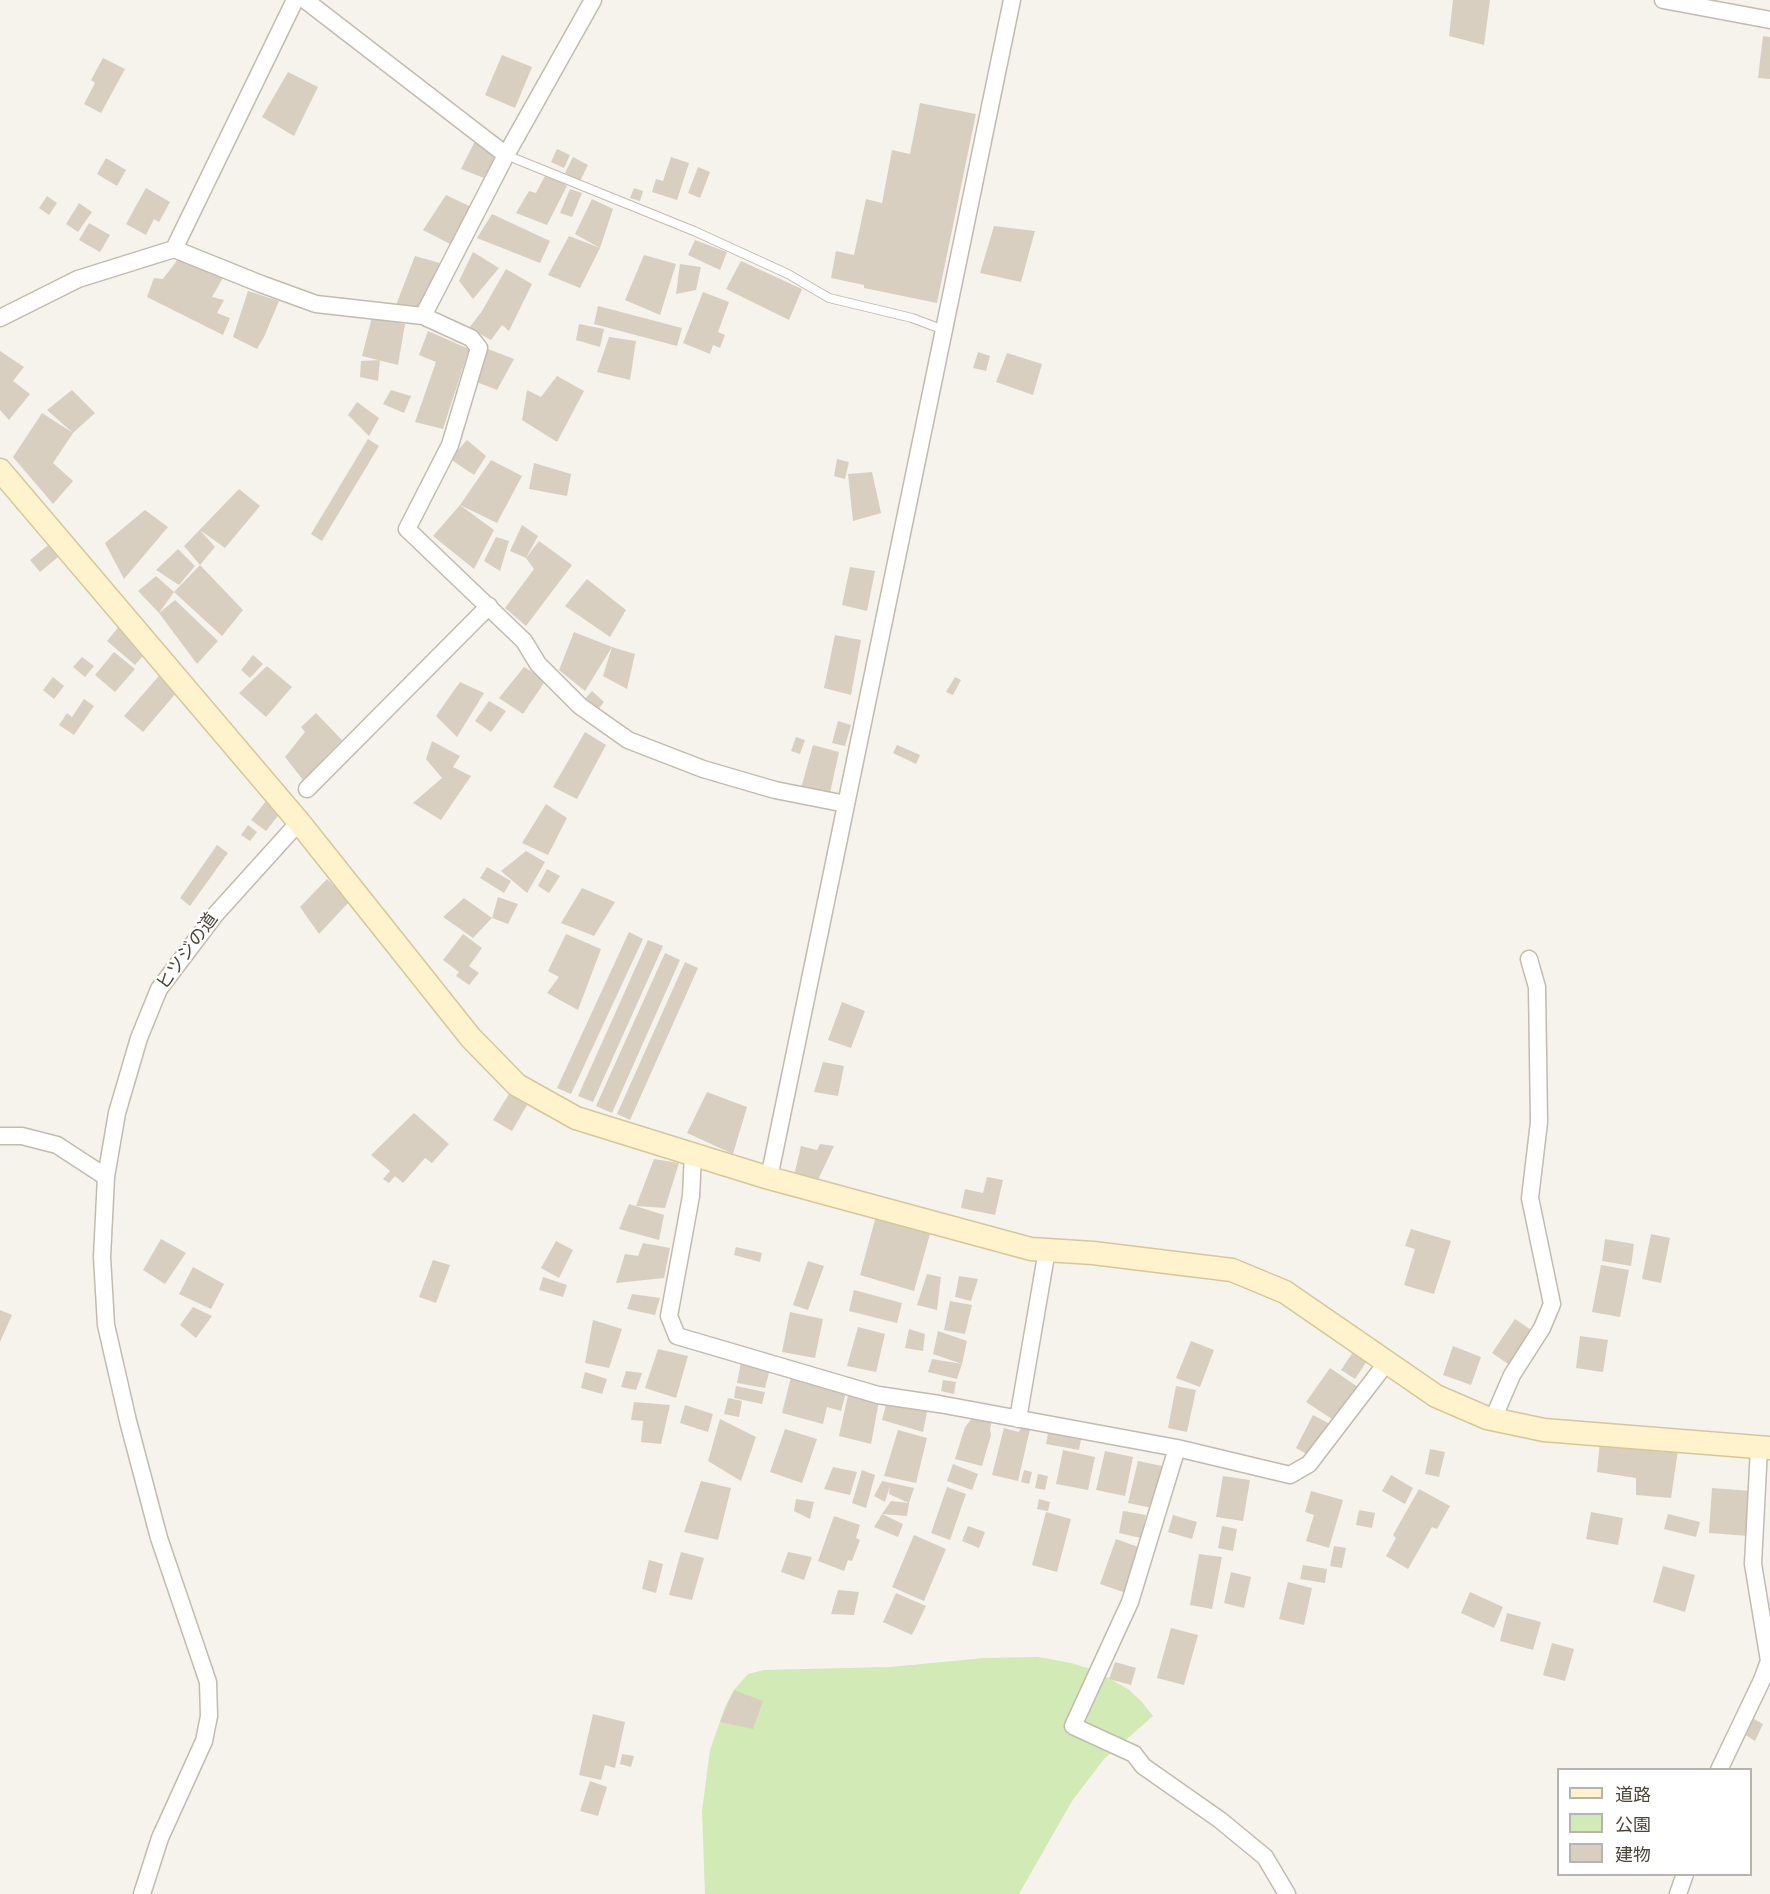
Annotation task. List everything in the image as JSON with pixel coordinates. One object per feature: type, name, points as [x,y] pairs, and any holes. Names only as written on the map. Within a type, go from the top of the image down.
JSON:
[{"type":"street","points":[[174,249],[296,0]]},
{"type":"street","points":[[305,0],[506,156]]},
{"type":"street","points":[[423,316],[506,156],[593,0]]},
{"type":"street","points":[[769,1178],[1012,0]]},
{"type":"street","points":[[1663,0],[1770,20]]},
{"type":"street","points":[[0,318],[78,279],[174,249],[316,304],[423,316],[471,338],[479,348],[450,445],[407,529],[525,641],[538,664],[580,706],[628,740],[703,769],[775,790],[846,804]]},
{"type":"street","points":[[0,470],[299,822],[471,1038],[517,1085],[576,1118],[769,1178],[1031,1249],[1093,1252],[1232,1270],[1285,1292],[1436,1396],[1493,1419],[1544,1430],[1765,1448],[1753,1564],[1770,1661],[1720,1768]]},
{"type":"street","points":[[307,789],[489,606]]},
{"type":"street","name":"ヒツジの道","points":[[142,1894],[160,1838],[204,1741],[209,1716],[208,1682],[159,1538],[128,1421],[106,1325],[102,1257],[106,1177],[117,1113],[139,1038],[159,989],[215,915],[299,822]]},
{"type":"street","points":[[1493,1419],[1512,1375],[1542,1328],[1552,1304],[1530,1198],[1539,1122],[1537,987],[1529,959]]},
{"type":"street","points":[[0,1136],[22,1136],[57,1145],[106,1177]]},
{"type":"street","points":[[693,1154],[691,1196],[669,1316],[677,1336],[878,1395],[1178,1448],[1290,1475],[1310,1464],[1387,1362]]},
{"type":"street","points":[[1018,1419],[1047,1250]]},
{"type":"street","points":[[1178,1448],[1130,1602],[1073,1726],[1134,1754],[1143,1766],[1220,1820],[1265,1857],[1287,1894]]},
{"type":"street","points":[[1678,1894],[1685,1876]]},
{"type":"lane","points":[[506,156],[694,231],[789,274],[829,298],[912,318],[944,330]]},
{"type":"green space","points":[[1038,1657],[1094,1670],[1128,1689],[1153,1716],[1104,1759],[1072,1801],[1019,1894],[705,1894],[702,1811],[710,1750],[725,1707],[734,1690],[748,1674],[764,1670],[890,1667],[984,1658]]},
{"type":"building","points":[[1453,0],[1490,0],[1484,45],[1449,36]]},
{"type":"building","points":[[1763,36],[1770,37],[1770,79],[1758,78]]},
{"type":"building","points":[[502,55],[532,67],[515,108],[485,95]]},
{"type":"building","points":[[103,58],[125,69],[101,113],[84,104],[95,83],[91,80]]},
{"type":"building","points":[[288,72],[318,87],[294,136],[262,117]]},
{"type":"building","points":[[920,103],[976,114],[937,303],[864,288],[864,285],[831,278],[836,251],[854,255],[866,199],[882,203],[892,150],[910,154]]},
{"type":"building","points":[[475,141],[496,155],[484,178],[461,169]]},
{"type":"building","points":[[557,149],[570,155],[564,168],[551,162]]},
{"type":"building","points":[[573,157],[588,165],[580,181],[565,173]]},
{"type":"building","points":[[671,157],[689,163],[677,200],[652,192],[656,179],[663,181]]},
{"type":"building","points":[[106,158],[126,170],[117,186],[97,174]]},
{"type":"building","points":[[698,167],[710,172],[700,198],[688,193]]},
{"type":"building","points":[[547,172],[567,186],[547,225],[516,213],[529,191],[536,193]]},
{"type":"building","points":[[146,188],[170,202],[159,222],[154,219],[146,235],[126,224]]},
{"type":"building","points":[[634,188],[643,191],[640,201],[630,198]]},
{"type":"building","points":[[570,189],[582,193],[572,217],[560,213]]},
{"type":"building","points":[[446,195],[471,207],[454,246],[423,230]]},
{"type":"building","points":[[47,196],[57,203],[49,215],[39,208]]},
{"type":"building","points":[[592,199],[613,209],[600,248],[575,234]]},
{"type":"building","points":[[79,203],[92,212],[78,232],[66,224]]},
{"type":"building","points":[[492,214],[550,241],[540,263],[477,238]]},
{"type":"building","points":[[89,223],[110,235],[100,252],[79,240]]},
{"type":"building","points":[[994,226],[1035,231],[1021,282],[980,273]]},
{"type":"building","points":[[569,236],[600,248],[580,288],[548,275]]},
{"type":"building","points":[[695,240],[727,252],[720,270],[688,255]]},
{"type":"building","points":[[473,252],[499,268],[473,299],[459,281]]},
{"type":"building","points":[[644,255],[676,264],[660,315],[625,300]]},
{"type":"building","points":[[415,256],[440,263],[418,309],[396,305]]},
{"type":"building","points":[[178,259],[224,276],[212,297],[224,300],[217,313],[230,318],[223,335],[147,297],[154,278],[163,279]]},
{"type":"building","points":[[741,261],[802,289],[789,320],[726,289]]},
{"type":"building","points":[[680,264],[701,267],[696,290],[676,294]]},
{"type":"building","points":[[506,269],[532,284],[509,331],[502,325],[491,340],[469,328],[482,311]]},
{"type":"building","points":[[248,291],[279,301],[257,349],[233,337]]},
{"type":"building","points":[[703,292],[729,302],[718,332],[725,335],[720,348],[713,345],[710,354],[683,343]]},
{"type":"building","points":[[598,306],[682,328],[677,346],[594,324]]},
{"type":"building","points":[[372,317],[405,324],[398,365],[362,356]]},
{"type":"building","points":[[579,324],[604,329],[600,347],[576,340]]},
{"type":"building","points":[[428,331],[469,349],[443,429],[415,422],[436,362],[419,355]]},
{"type":"building","points":[[609,337],[636,341],[630,380],[597,372]]},
{"type":"building","points":[[488,349],[514,359],[497,390],[474,381]]},
{"type":"building","points":[[0,351],[24,367],[13,381],[30,394],[9,420],[0,410]]},
{"type":"building","points":[[978,352],[990,356],[986,371],[973,368]]},
{"type":"building","points":[[1007,353],[1042,364],[1033,395],[996,382]]},
{"type":"building","points":[[380,360],[378,381],[360,377],[361,361]]},
{"type":"building","points":[[557,376],[584,391],[557,442],[522,420],[527,390],[541,397]]},
{"type":"building","points":[[72,390],[95,413],[73,433],[47,410]]},
{"type":"building","points":[[391,390],[411,396],[404,413],[383,404]]},
{"type":"building","points":[[357,402],[379,418],[369,436],[348,415]]},
{"type":"building","points":[[42,413],[73,433],[53,463],[73,481],[53,504],[13,457]]},
{"type":"building","points":[[368,439],[379,446],[322,541],[311,534]]},
{"type":"building","points":[[467,440],[486,456],[474,475],[450,459]]},
{"type":"building","points":[[837,459],[849,462],[845,479],[834,476]]},
{"type":"building","points":[[491,460],[522,476],[497,523],[460,505]]},
{"type":"building","points":[[534,463],[571,474],[567,496],[529,489]]},
{"type":"building","points":[[872,472],[881,513],[853,521],[848,474]]},
{"type":"building","points":[[239,489],[260,506],[225,548],[200,530],[215,547],[200,565],[184,546]]},
{"type":"building","points":[[460,505],[494,530],[474,569],[433,536]]},
{"type":"building","points":[[145,510],[168,527],[124,579],[105,543]]},
{"type":"building","points":[[522,525],[538,536],[526,558],[510,551]]},
{"type":"building","points":[[496,537],[509,541],[500,571],[484,561]]},
{"type":"building","points":[[53,541],[63,553],[40,572],[30,560]]},
{"type":"building","points":[[539,541],[572,565],[526,626],[505,608],[534,569],[526,558]]},
{"type":"building","points":[[178,549],[195,566],[179,585],[156,570]]},
{"type":"building","points":[[200,565],[243,610],[222,636],[174,592]]},
{"type":"building","points":[[850,567],[875,571],[867,611],[842,605]]},
{"type":"building","points":[[156,576],[174,592],[159,613],[138,591]]},
{"type":"building","points":[[587,579],[626,610],[610,637],[565,606]]},
{"type":"building","points":[[175,600],[218,641],[197,664],[159,613]]},
{"type":"building","points":[[121,624],[149,649],[135,665],[107,641]]},
{"type":"building","points":[[574,632],[612,647],[585,691],[559,670]]},
{"type":"building","points":[[835,635],[861,640],[851,695],[824,688]]},
{"type":"building","points":[[612,647],[635,654],[627,689],[603,676]]},
{"type":"building","points":[[114,652],[135,669],[115,692],[95,675]]},
{"type":"building","points":[[253,655],[263,664],[250,678],[241,670]]},
{"type":"building","points":[[82,657],[94,666],[85,677],[73,667]]},
{"type":"building","points":[[267,666],[292,687],[266,717],[239,693]]},
{"type":"building","points":[[524,667],[546,680],[523,714],[499,698]]},
{"type":"building","points":[[164,670],[182,686],[143,732],[124,716]]},
{"type":"building","points":[[53,677],[64,686],[54,699],[43,690]]},
{"type":"building","points":[[955,677],[961,680],[953,695],[946,692]]},
{"type":"building","points":[[460,682],[484,693],[457,737],[436,716]]},
{"type":"building","points":[[592,691],[604,702],[598,710],[584,700]]},
{"type":"building","points":[[84,699],[94,706],[74,735],[59,725],[67,713],[72,717]]},
{"type":"building","points":[[489,701],[506,711],[491,732],[475,721]]},
{"type":"building","points":[[316,713],[342,740],[303,780],[285,757],[305,732],[301,727]]},
{"type":"building","points":[[838,721],[851,725],[845,746],[832,743]]},
{"type":"building","points":[[585,732],[606,745],[577,799],[553,787]]},
{"type":"building","points":[[796,737],[805,740],[800,754],[791,751]]},
{"type":"building","points":[[432,741],[460,756],[453,767],[471,776],[441,820],[413,803],[442,778],[426,759]]},
{"type":"building","points":[[813,745],[839,752],[830,793],[801,788]]},
{"type":"building","points":[[897,745],[920,755],[916,764],[893,753]]},
{"type":"building","points":[[266,801],[281,812],[266,831],[251,820]]},
{"type":"building","points":[[546,804],[567,818],[548,855],[522,843]]},
{"type":"building","points":[[248,825],[257,832],[250,841],[241,835]]},
{"type":"building","points":[[217,845],[228,853],[190,906],[180,898]]},
{"type":"building","points":[[526,851],[545,862],[527,893],[501,871]]},
{"type":"building","points":[[487,867],[511,881],[504,893],[480,878]]},
{"type":"building","points":[[547,869],[560,876],[549,893],[538,886]]},
{"type":"building","points":[[327,879],[350,901],[319,934],[300,907]]},
{"type":"building","points":[[582,888],[615,902],[594,936],[561,923]]},
{"type":"building","points":[[498,897],[518,904],[508,924],[492,918]]},
{"type":"building","points":[[464,898],[492,918],[473,938],[443,917]]},
{"type":"building","points":[[629,932],[643,939],[571,1094],[557,1088]]},
{"type":"building","points":[[463,934],[482,948],[469,966],[479,973],[469,985],[456,976],[459,972],[443,960]]},
{"type":"building","points":[[566,934],[601,949],[578,1010],[547,993],[559,977],[548,971]]},
{"type":"building","points":[[648,940],[663,946],[593,1102],[578,1096]]},
{"type":"building","points":[[665,953],[680,960],[612,1113],[596,1106]]},
{"type":"building","points":[[685,962],[698,968],[630,1120],[617,1114]]},
{"type":"building","points":[[842,1002],[865,1011],[851,1048],[828,1040]]},
{"type":"building","points":[[823,1062],[844,1066],[838,1096],[814,1092]]},
{"type":"building","points":[[707,1092],[747,1107],[733,1154],[687,1133]]},
{"type":"building","points":[[509,1094],[527,1105],[512,1131],[493,1120]]},
{"type":"building","points":[[414,1113],[449,1144],[432,1163],[425,1158],[403,1183],[395,1176],[389,1183],[383,1179],[390,1171],[371,1155]]},
{"type":"building","points":[[820,1144],[834,1146],[817,1182],[794,1176],[801,1146],[817,1150]]},
{"type":"building","points":[[654,1159],[679,1163],[665,1208],[636,1206]]},
{"type":"building","points":[[987,1177],[1003,1180],[995,1215],[961,1208],[965,1189],[983,1193]]},
{"type":"building","points":[[629,1204],[664,1215],[659,1240],[619,1229]]},
{"type":"building","points":[[876,1216],[930,1234],[914,1291],[860,1275]]},
{"type":"building","points":[[1411,1229],[1451,1241],[1434,1294],[1404,1285],[1415,1249],[1405,1246]]},
{"type":"building","points":[[1651,1234],[1670,1238],[1661,1283],[1642,1279]]},
{"type":"building","points":[[161,1239],[186,1253],[165,1284],[143,1270]]},
{"type":"building","points":[[1605,1239],[1634,1244],[1631,1266],[1602,1261]]},
{"type":"building","points":[[556,1241],[573,1250],[559,1278],[541,1268]]},
{"type":"building","points":[[643,1243],[670,1248],[664,1278],[616,1283],[625,1254],[638,1256]]},
{"type":"building","points":[[736,1247],[762,1253],[760,1262],[734,1255]]},
{"type":"building","points":[[433,1260],[450,1265],[436,1303],[419,1297]]},
{"type":"building","points":[[808,1261],[824,1266],[808,1310],[793,1305]]},
{"type":"building","points":[[1601,1265],[1629,1270],[1620,1317],[1592,1312]]},
{"type":"building","points":[[193,1267],[224,1284],[211,1309],[179,1294]]},
{"type":"building","points":[[927,1274],[941,1277],[937,1310],[917,1305]]},
{"type":"building","points":[[959,1276],[978,1279],[971,1301],[955,1297]]},
{"type":"building","points":[[543,1277],[567,1285],[563,1297],[539,1290]]},
{"type":"building","points":[[854,1290],[902,1303],[897,1323],[849,1311]]},
{"type":"building","points":[[632,1294],[660,1298],[655,1315],[627,1309]]},
{"type":"building","points":[[950,1301],[972,1305],[965,1334],[944,1330]]},
{"type":"building","points":[[193,1307],[212,1316],[196,1338],[180,1325]]},
{"type":"building","points":[[0,1310],[12,1315],[0,1342]]},
{"type":"building","points":[[790,1312],[823,1319],[815,1358],[782,1352]]},
{"type":"building","points":[[1515,1319],[1531,1330],[1508,1364],[1492,1353]]},
{"type":"building","points":[[593,1320],[622,1329],[609,1368],[585,1363]]},
{"type":"building","points":[[858,1327],[885,1334],[876,1372],[847,1366]]},
{"type":"building","points":[[909,1329],[925,1334],[923,1351],[905,1348]]},
{"type":"building","points":[[938,1331],[967,1341],[962,1364],[933,1354]]},
{"type":"building","points":[[1580,1336],[1608,1340],[1603,1372],[1576,1368]]},
{"type":"building","points":[[1191,1341],[1214,1350],[1200,1387],[1176,1378]]},
{"type":"building","points":[[1453,1346],[1481,1357],[1471,1385],[1443,1375]]},
{"type":"building","points":[[658,1349],[688,1356],[676,1398],[645,1388]]},
{"type":"building","points":[[1353,1352],[1367,1361],[1355,1379],[1341,1370]]},
{"type":"building","points":[[932,1359],[962,1364],[957,1379],[928,1372]]},
{"type":"building","points":[[741,1362],[770,1369],[765,1388],[737,1383]]},
{"type":"building","points":[[1330,1368],[1358,1387],[1335,1421],[1306,1402]]},
{"type":"building","points":[[626,1371],[642,1373],[636,1390],[621,1387]]},
{"type":"building","points":[[585,1372],[607,1379],[602,1394],[581,1388]]},
{"type":"building","points":[[792,1373],[847,1389],[841,1411],[827,1407],[823,1424],[782,1413]]},
{"type":"building","points":[[943,1380],[956,1382],[954,1394],[941,1391]]},
{"type":"building","points":[[736,1386],[765,1392],[762,1404],[734,1398]]},
{"type":"building","points":[[1176,1386],[1196,1390],[1187,1432],[1168,1428]]},
{"type":"building","points":[[848,1395],[879,1401],[871,1444],[839,1436]]},
{"type":"building","points":[[728,1398],[742,1401],[739,1417],[724,1414]]},
{"type":"building","points":[[887,1401],[928,1407],[923,1432],[882,1420]]},
{"type":"building","points":[[634,1402],[670,1405],[661,1444],[641,1442],[643,1421],[631,1420]]},
{"type":"building","points":[[685,1405],[713,1414],[708,1432],[680,1423]]},
{"type":"building","points":[[975,1415],[992,1420],[991,1435],[982,1466],[955,1459],[965,1427]]},
{"type":"building","points":[[1313,1415],[1330,1424],[1312,1457],[1296,1448]]},
{"type":"building","points":[[720,1419],[756,1437],[741,1481],[708,1461]]},
{"type":"building","points":[[1023,1423],[1031,1425],[1018,1481],[992,1475],[1004,1428],[1019,1432]]},
{"type":"building","points":[[1049,1428],[1082,1434],[1079,1450],[1046,1444]]},
{"type":"building","points":[[785,1429],[817,1439],[802,1483],[770,1472]]},
{"type":"building","points":[[898,1430],[927,1438],[916,1483],[884,1476]]},
{"type":"building","points":[[1600,1441],[1678,1450],[1671,1498],[1636,1495],[1636,1478],[1597,1472]]},
{"type":"building","points":[[1430,1449],[1445,1452],[1439,1477],[1425,1474]]},
{"type":"building","points":[[1063,1450],[1095,1457],[1088,1490],[1056,1484]]},
{"type":"building","points":[[1105,1451],[1133,1457],[1125,1496],[1096,1490]]},
{"type":"building","points":[[1138,1461],[1162,1466],[1152,1508],[1128,1503]]},
{"type":"building","points":[[953,1464],[978,1474],[972,1490],[947,1481]]},
{"type":"building","points":[[833,1467],[857,1472],[850,1495],[824,1489]]},
{"type":"building","points":[[862,1470],[875,1475],[866,1508],[852,1503]]},
{"type":"building","points":[[1024,1470],[1032,1472],[1029,1484],[1021,1482]]},
{"type":"building","points":[[1038,1474],[1048,1476],[1045,1490],[1035,1488]]},
{"type":"building","points":[[1391,1475],[1413,1488],[1405,1504],[1382,1491]]},
{"type":"building","points":[[1223,1476],[1250,1480],[1243,1521],[1216,1517]]},
{"type":"building","points":[[701,1481],[731,1488],[718,1540],[684,1532]]},
{"type":"building","points":[[882,1481],[914,1488],[909,1503],[889,1494],[890,1486],[885,1502],[874,1496]]},
{"type":"building","points":[[947,1487],[966,1494],[950,1540],[931,1533]]},
{"type":"building","points":[[1712,1488],[1752,1491],[1749,1536],[1709,1533]]},
{"type":"building","points":[[1419,1489],[1450,1506],[1437,1529],[1432,1527],[1408,1569],[1386,1556],[1396,1538],[1393,1535]]},
{"type":"building","points":[[1311,1491],[1343,1500],[1329,1548],[1306,1541],[1314,1515],[1305,1512]]},
{"type":"building","points":[[796,1499],[814,1502],[810,1519],[794,1511]]},
{"type":"building","points":[[1039,1499],[1050,1502],[1048,1511],[1037,1509]]},
{"type":"building","points":[[891,1501],[909,1503],[907,1516],[882,1514]]},
{"type":"building","points":[[1359,1510],[1375,1513],[1372,1528],[1356,1525]]},
{"type":"building","points":[[1123,1511],[1146,1515],[1141,1538],[1119,1533]]},
{"type":"building","points":[[1046,1512],[1071,1519],[1057,1572],[1032,1565]]},
{"type":"building","points":[[1591,1512],[1623,1518],[1618,1545],[1586,1539]]},
{"type":"building","points":[[882,1514],[903,1524],[898,1537],[874,1527]]},
{"type":"building","points":[[1668,1514],[1700,1522],[1696,1537],[1664,1529]]},
{"type":"building","points":[[1173,1515],[1197,1522],[1192,1539],[1168,1532]]},
{"type":"building","points":[[834,1516],[860,1525],[856,1538],[860,1540],[852,1561],[848,1560],[844,1571],[818,1561]]},
{"type":"building","points":[[968,1526],[985,1532],[979,1548],[962,1541]]},
{"type":"building","points":[[1222,1526],[1237,1529],[1233,1551],[1218,1548]]},
{"type":"building","points":[[914,1535],[946,1549],[924,1601],[892,1587]]},
{"type":"building","points":[[1116,1539],[1141,1548],[1126,1593],[1100,1584]]},
{"type":"building","points":[[1334,1546],[1346,1548],[1342,1568],[1330,1566]]},
{"type":"building","points":[[681,1552],[704,1558],[692,1600],[669,1595]]},
{"type":"building","points":[[788,1552],[812,1557],[804,1580],[781,1572]]},
{"type":"building","points":[[1199,1554],[1222,1557],[1212,1609],[1190,1605]]},
{"type":"building","points":[[649,1560],[663,1564],[656,1593],[642,1589]]},
{"type":"building","points":[[1303,1565],[1327,1569],[1325,1583],[1300,1579]]},
{"type":"building","points":[[1663,1566],[1695,1575],[1685,1612],[1653,1602]]},
{"type":"building","points":[[1231,1572],[1251,1577],[1244,1608],[1224,1603]]},
{"type":"building","points":[[1288,1582],[1312,1588],[1304,1625],[1279,1619]]},
{"type":"building","points":[[838,1590],[859,1592],[854,1615],[831,1614]]},
{"type":"building","points":[[1470,1592],[1503,1607],[1494,1628],[1461,1613]]},
{"type":"building","points":[[896,1593],[926,1606],[912,1635],[883,1622]]},
{"type":"building","points":[[1507,1613],[1541,1622],[1533,1650],[1500,1641]]},
{"type":"building","points":[[1171,1628],[1198,1635],[1184,1685],[1157,1678]]},
{"type":"building","points":[[1552,1643],[1574,1649],[1565,1681],[1543,1675]]},
{"type":"building","points":[[1115,1662],[1136,1668],[1131,1685],[1109,1679]]},
{"type":"building","points":[[734,1690],[763,1701],[753,1729],[720,1722]]},
{"type":"building","points":[[593,1714],[625,1722],[615,1768],[605,1765],[601,1780],[579,1775]]},
{"type":"building","points":[[1752,1718],[1763,1724],[1755,1741],[1744,1734]]},
{"type":"building","points":[[622,1754],[634,1756],[631,1767],[620,1764]]},
{"type":"building","points":[[590,1781],[607,1787],[598,1816],[580,1811]]}]
